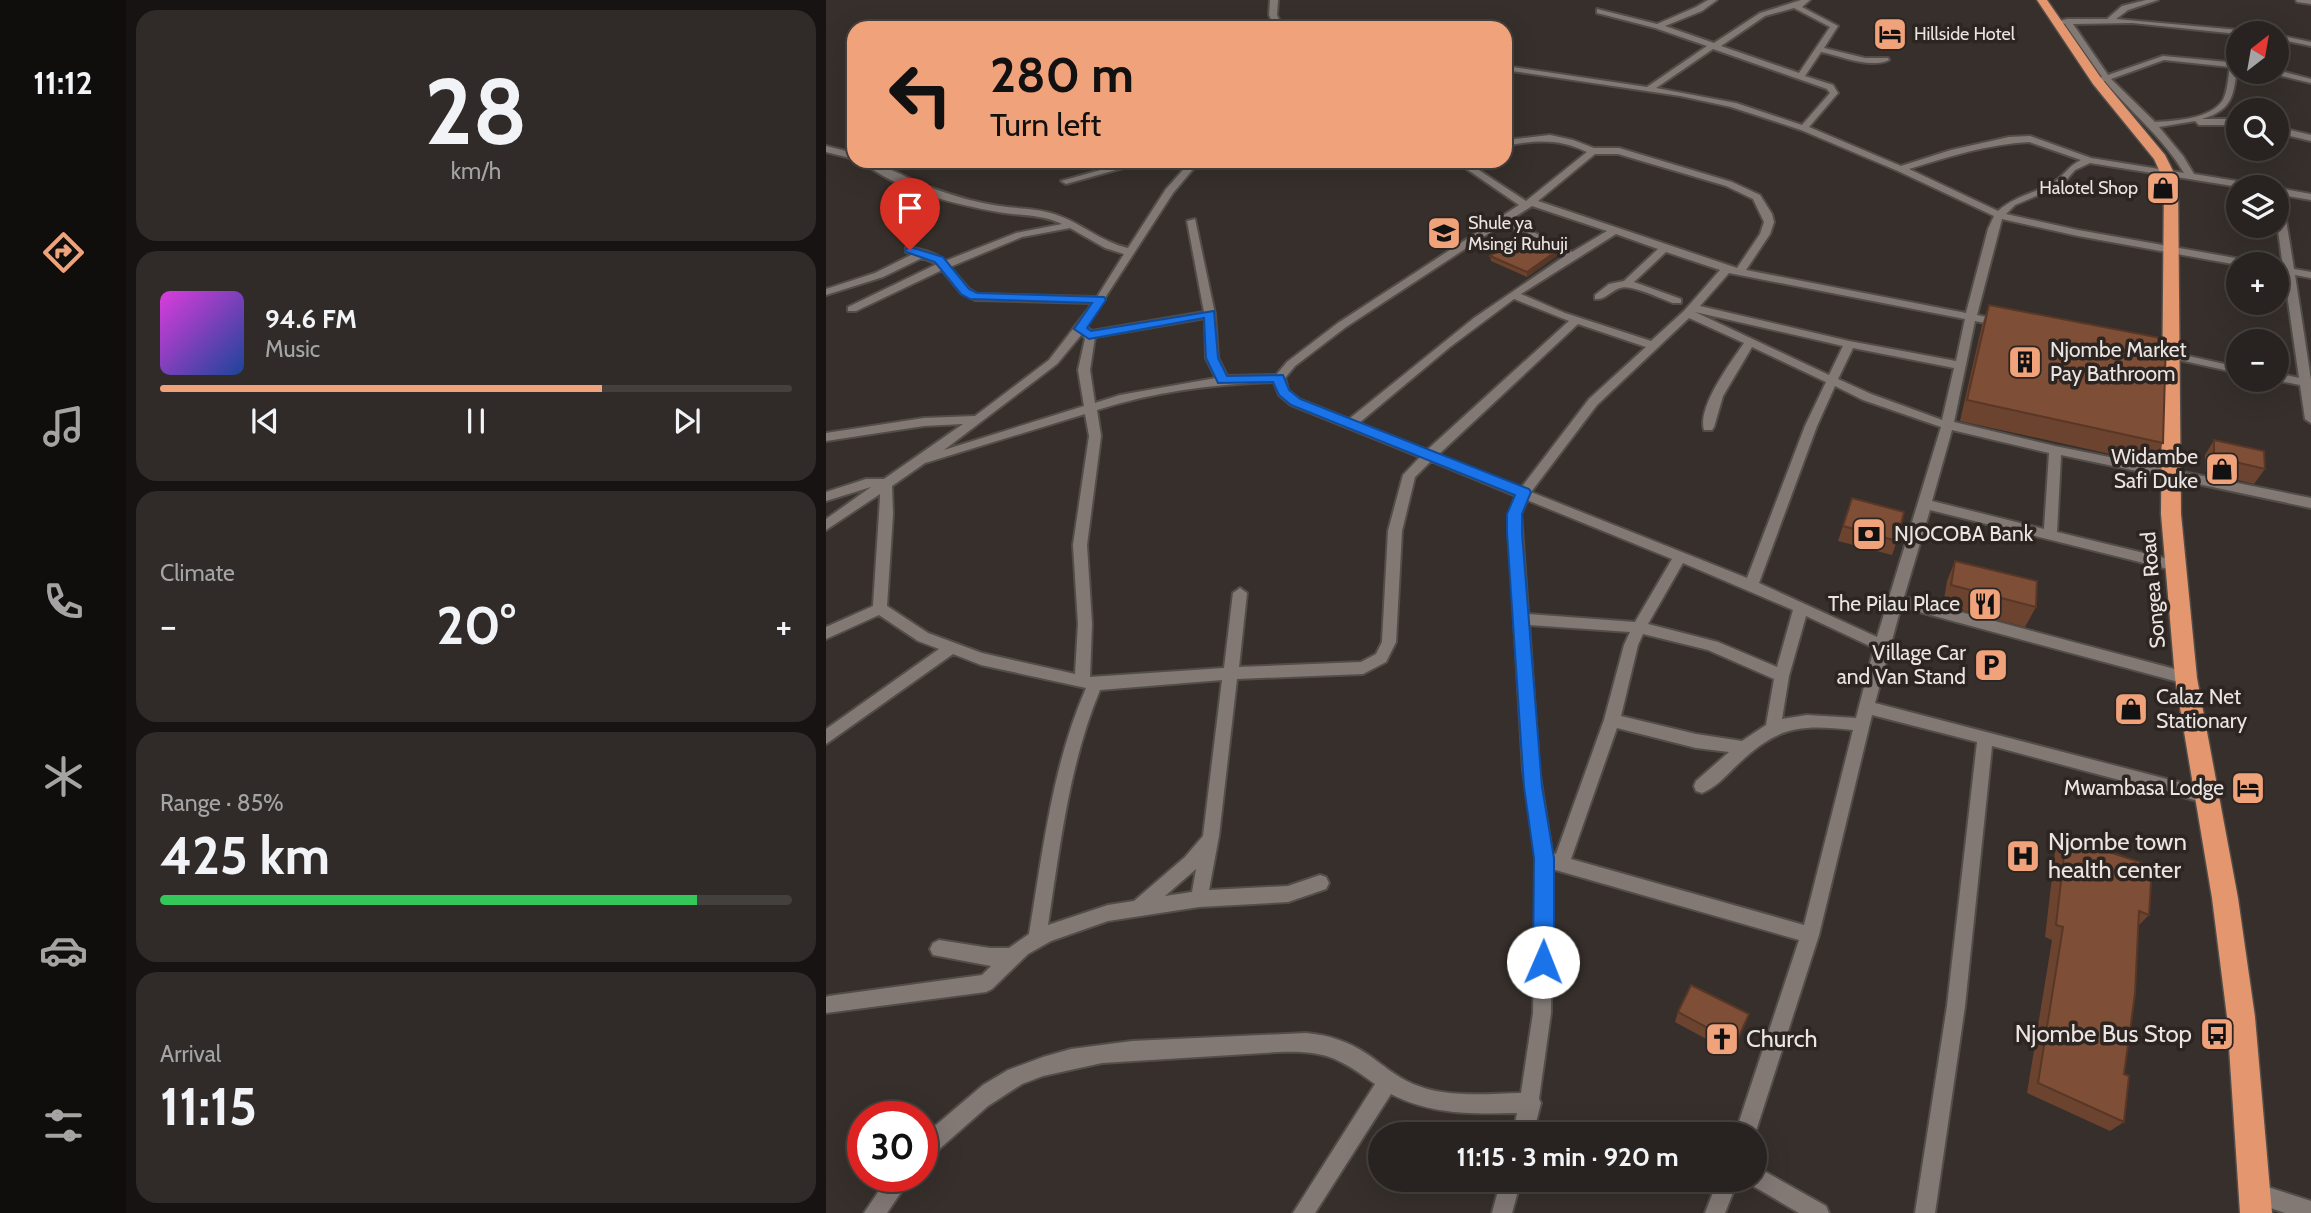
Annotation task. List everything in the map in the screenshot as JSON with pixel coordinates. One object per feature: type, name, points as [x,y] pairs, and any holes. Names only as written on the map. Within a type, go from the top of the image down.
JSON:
[{"type":"highway","points":[[2042,0],[2061,22],[2169,173]]},
{"type":"highway","name":"Songea Road","points":[[2169,173],[2172,189],[2173,250],[2169,474],[2176,566],[2186,678],[2209,797],[2241,1017],[2256,1203]]},
{"type":"street","points":[[1274,0],[1273,15],[1276,21]]},
{"type":"street","points":[[1658,26],[1699,9],[1713,0]]},
{"type":"street","points":[[2110,20],[2125,8],[2154,0]]},
{"type":"street","points":[[2300,0],[2311,2]]},
{"type":"street","points":[[1649,89],[1774,4],[1803,2],[1834,26],[1801,76]]},
{"type":"street","points":[[1600,11],[1658,26],[1834,90],[1831,98],[1804,128]]},
{"type":"street","points":[[2061,22],[2110,20],[2226,31]]},
{"type":"street","points":[[2289,39],[2311,44]]},
{"type":"street","points":[[1820,49],[1865,60],[1885,60]]},
{"type":"street","points":[[2191,177],[2180,158],[2153,125],[2102,80],[2163,58],[2226,64]]},
{"type":"street","points":[[2299,77],[2311,67]]},
{"type":"street","points":[[1512,69],[1649,89],[1733,105],[1804,128],[1999,215],[2055,229],[2226,259]]},
{"type":"street","points":[[2289,75],[2311,81]]},
{"type":"street","points":[[2180,122],[2213,112],[2225,103],[2232,84]]},
{"type":"street","points":[[2153,125],[2226,122]]},
{"type":"street","points":[[2289,133],[2311,138]]},
{"type":"street","points":[[1512,142],[1553,136],[1575,142],[1593,151],[1619,151],[1729,184],[1756,197],[1769,222],[1765,234],[1740,271]]},
{"type":"street","points":[[1901,169],[1951,153],[2030,139],[2089,160],[2226,182]]},
{"type":"street","points":[[826,149],[847,154]]},
{"type":"street","points":[[916,462],[1090,406],[1223,380],[1279,378],[1291,364],[1342,325],[1528,204],[1593,151]]},
{"type":"street","points":[[1749,1122],[1810,934],[1882,645],[1947,426],[1988,247],[1999,215],[2011,203],[2059,183],[2071,167],[2089,160]]},
{"type":"street","points":[[879,168],[897,178],[953,199],[1002,210],[1036,212],[1071,225],[1106,246],[1130,252]]},
{"type":"street","points":[[1066,181],[1117,168]]},
{"type":"street","points":[[826,525],[978,420],[1041,373],[1085,332],[1100,300],[1130,252],[1169,191],[1190,168]]},
{"type":"street","points":[[1470,168],[1528,204],[1727,269],[2009,325]]},
{"type":"street","points":[[2289,194],[2311,197]]},
{"type":"street","points":[[1502,220],[1570,255]]},
{"type":"street","points":[[1192,221],[1210,314],[1212,358],[1223,380]]},
{"type":"street","points":[[852,309],[943,266],[1019,235],[1071,225]]},
{"type":"street","points":[[1352,423],[1430,356],[1513,295],[1570,255],[1615,231]]},
{"type":"street","points":[[2285,238],[2308,383],[2311,419]]},
{"type":"street","points":[[1627,284],[1663,249]]},
{"type":"street","points":[[910,250],[939,260],[965,292],[975,297],[1100,300]]},
{"type":"street","points":[[826,292],[879,275],[922,254]]},
{"type":"street","points":[[1552,861],[1534,804],[1514,533],[1515,514],[1524,492],[1593,402],[1691,311],[1727,269]]},
{"type":"street","points":[[2290,271],[2311,275]]},
{"type":"street","points":[[1599,297],[1613,286],[1627,284],[1677,301]]},
{"type":"street","points":[[1513,295],[1652,345]]},
{"type":"street","points":[[1691,311],[1961,366]]},
{"type":"street","points":[[1691,311],[1750,343],[1889,407],[1947,426],[2311,503]]},
{"type":"street","points":[[1085,332],[1210,314]]},
{"type":"street","points":[[880,609],[923,637],[981,659],[1089,682],[1363,668],[1381,658],[1389,642],[1395,531],[1409,475],[1578,319]]},
{"type":"street","points":[[1037,939],[1061,791],[1089,682],[1080,545],[1095,450],[1095,425],[1084,370],[1085,332]]},
{"type":"street","points":[[1708,427],[1708,418],[1735,363],[1750,343]]},
{"type":"street","points":[[1751,585],[1811,426],[1849,344]]},
{"type":"street","points":[[2147,350],[2226,367]]},
{"type":"street","points":[[1279,378],[1283,392],[1295,402],[1751,585],[1882,645]]},
{"type":"street","points":[[2289,379],[2308,383]]},
{"type":"street","points":[[826,437],[924,422],[978,420]]},
{"type":"street","points":[[2050,534],[2055,450]]},
{"type":"street","points":[[826,497],[866,483],[885,483]]},
{"type":"street","points":[[880,609],[878,584],[887,509],[885,483]]},
{"type":"street","points":[[1925,505],[2176,566]]},
{"type":"street","points":[[1526,1122],[1531,1103],[1542,1013],[1552,861],[1612,720],[1631,645],[1680,556]]},
{"type":"street","points":[[1199,899],[1211,836],[1240,593]]},
{"type":"street","points":[[1896,600],[2186,678]]},
{"type":"street","points":[[1773,728],[1782,676],[1801,608]]},
{"type":"street","points":[[826,633],[880,609]]},
{"type":"street","points":[[1521,619],[1639,628],[1719,647],[1782,676]]},
{"type":"street","points":[[826,737],[951,648]]},
{"type":"street","points":[[1867,707],[2209,797]]},
{"type":"street","points":[[1612,720],[1685,739],[1746,748]]},
{"type":"street","points":[[1702,786],[1773,728],[1820,721],[1862,725]]},
{"type":"street","points":[[1925,1213],[1956,1006],[1985,739]]},
{"type":"street","points":[[1140,906],[1191,863],[1211,836]]},
{"type":"street","points":[[1552,861],[1810,934]]},
{"type":"street","points":[[829,1005],[986,983],[1037,939],[1072,924],[1140,906],[1199,899],[1287,894],[1320,883]]},
{"type":"street","points":[[939,949],[990,957],[1013,957]]},
{"type":"street","points":[[938,1136],[992,1091],[1045,1065],[1093,1056],[1278,1043],[1321,1044],[1355,1057],[1388,1082],[1429,1100],[1453,1103],[1531,1103]]},
{"type":"street","points":[[1303,1213],[1388,1082]]},
{"type":"street","points":[[1767,1183],[1819,1213]]},
{"type":"street","points":[[874,1213],[890,1192]]},
{"type":"street","points":[[1502,1213],[1508,1192]]},
{"type":"street","points":[[1715,1213],[1723,1192]]},
{"type":"street","points":[[2256,1203],[2311,1211]]},
{"type":"building","points":[[1524,233],[1558,250],[1527,272],[1490,256]]},
{"type":"building","points":[[1989,305],[2166,339],[2163,443],[1967,400]]},
{"type":"building","points":[[2214,440],[2264,451],[2265,469],[2214,457]]},
{"type":"building","points":[[1852,498],[1904,512],[1897,541],[1843,526]]},
{"type":"building","points":[[1955,561],[2037,581],[2036,607],[1951,585]]},
{"type":"building","points":[[2066,838],[2152,866],[2149,915],[2139,911],[2135,994],[2124,1074],[2129,1076],[2124,1122],[2038,1083],[2063,927],[2056,925]]},
{"type":"building","name":"Church","points":[[1691,985],[1749,1014],[1736,1043],[1678,1012]]},
{"type":"place","name":"Hillside Hotel","points":[[1890,34]]},
{"type":"place","name":"Halotel Shop","points":[[2163,188]]},
{"type":"place","name":"Shule ya Msingi Ruhuji","points":[[1444,233]]},
{"type":"place","name":"Njombe Market Pay Bathroom","points":[[2025,362]]},
{"type":"place","name":"Widambe Safi Duke","points":[[2222,469]]},
{"type":"place","name":"NJOCOBA Bank","points":[[1869,534]]},
{"type":"place","name":"The Pilau Place","points":[[1985,604]]},
{"type":"place","name":"Village Car and Van Stand","points":[[1991,665]]},
{"type":"place","name":"Calaz Net Stationary","points":[[2131,709]]},
{"type":"place","name":"Mwambasa Lodge","points":[[2248,788]]},
{"type":"place","name":"Njombe town health center","points":[[2023,856]]},
{"type":"place","name":"Njombe Bus Stop","points":[[2217,1034]]},
{"type":"place","name":"Church","points":[[1722,1039]]},
{"type":"route","points":[[910,250],[939,260],[965,292],[975,297],[1100,300],[1081,329],[1089,335],[1210,314],[1212,358],[1223,380],[1279,378],[1283,392],[1295,402],[1524,492],[1515,514],[1514,533],[1534,804],[1544,858],[1543,962]]}]
